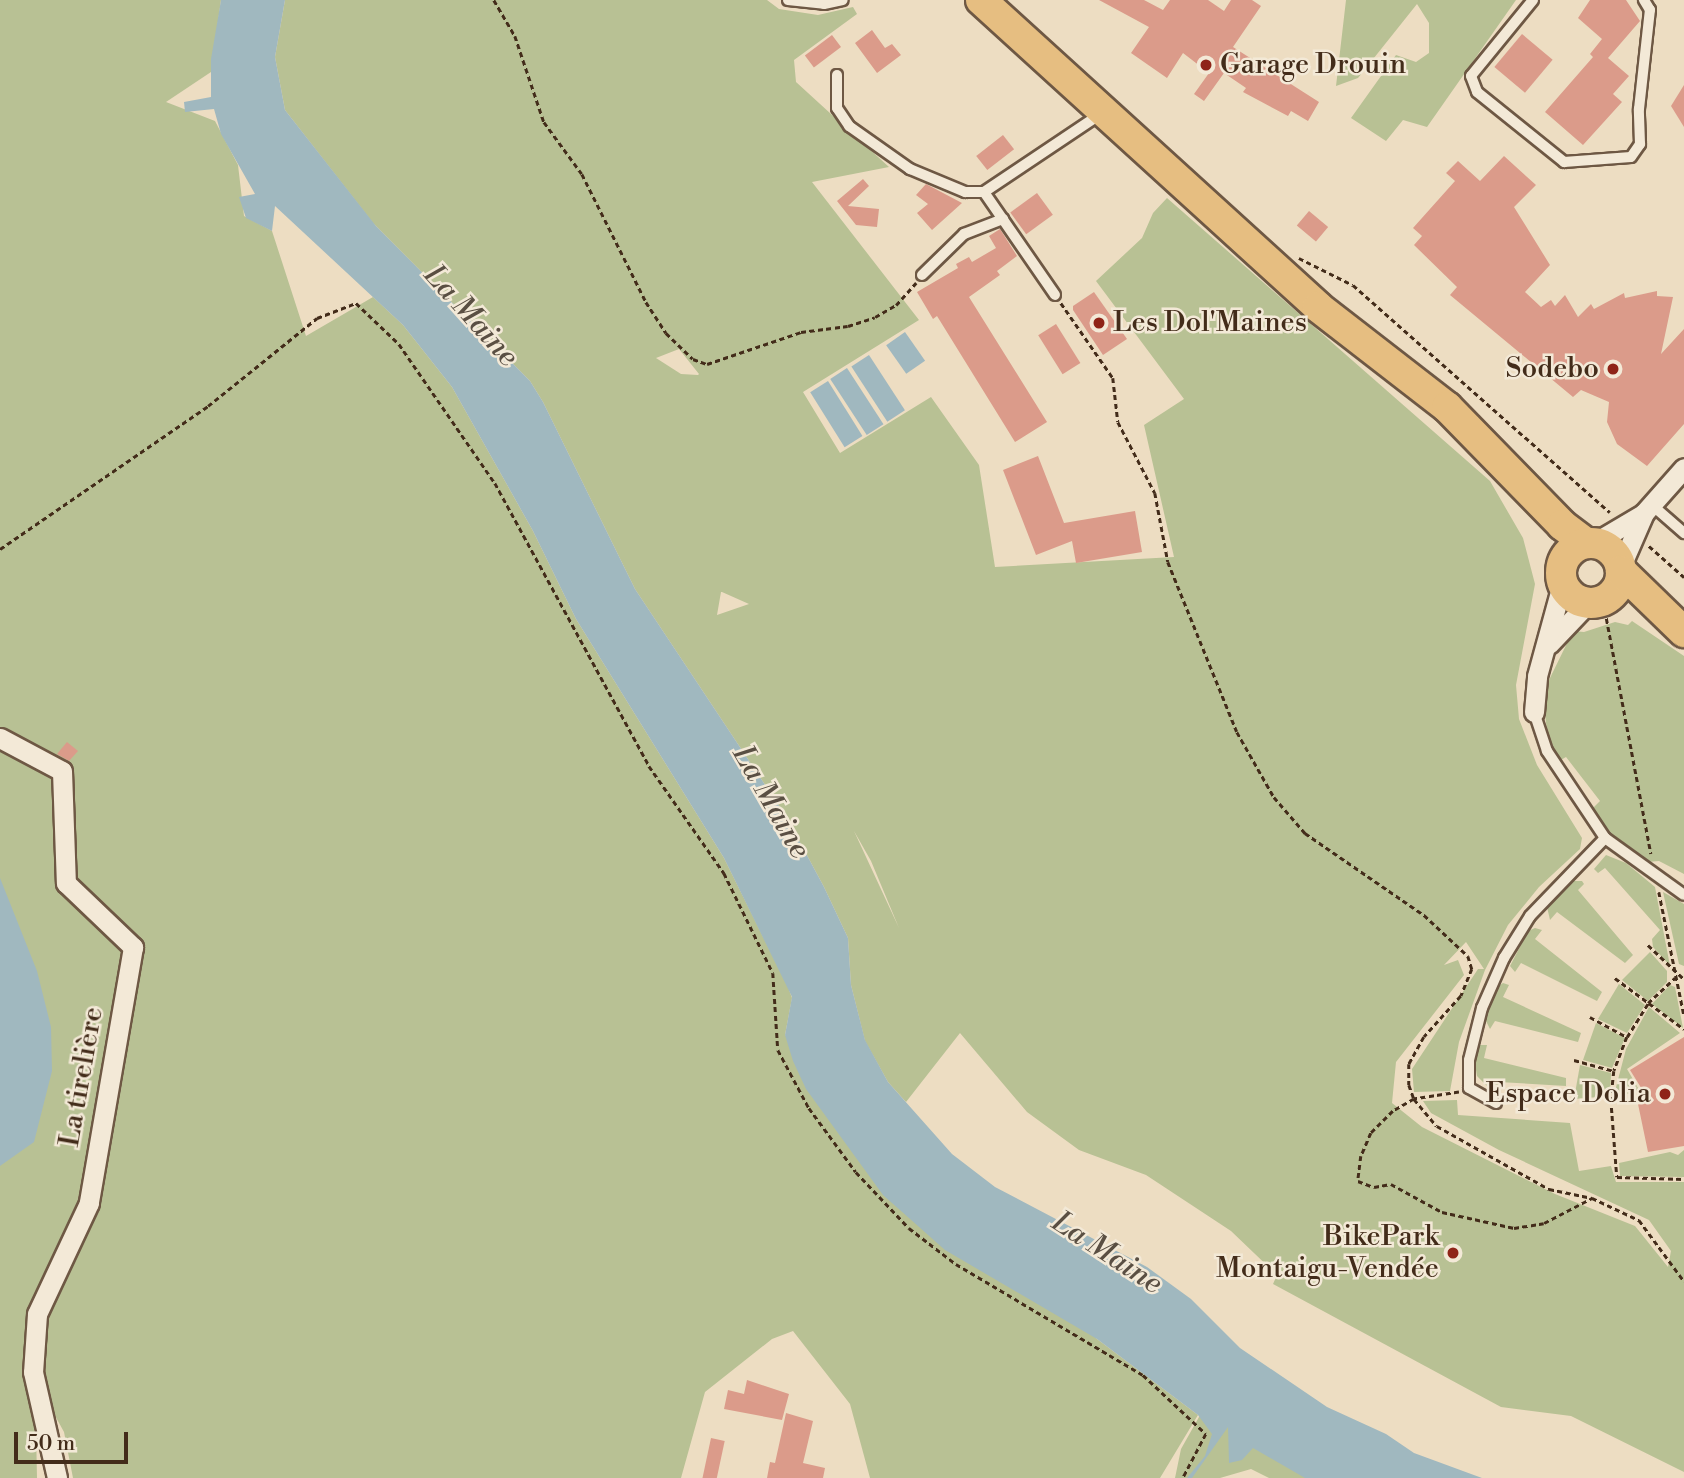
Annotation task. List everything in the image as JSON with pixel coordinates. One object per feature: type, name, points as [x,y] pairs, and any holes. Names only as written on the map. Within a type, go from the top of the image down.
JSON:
[{"type":"main road","points":[[981,0],[1102,113],[1327,315],[1447,407],[1496,454],[1562,525],[1590,543],[1611,550],[1621,568],[1683,632]]},
{"type":"main road","points":[[1496,454],[1563,572],[1573,596],[1597,601],[1683,632]]},
{"type":"main road","points":[[1563,572],[1572,550],[1590,543]]},
{"type":"main road","points":[[1597,601],[1617,588],[1621,568]]},
{"type":"street","points":[[1590,543],[1630,529],[1684,468]]},
{"type":"street","points":[[1621,568],[1630,529]]},
{"type":"street","points":[[1534,712],[1537,676],[1548,645],[1563,572]]},
{"type":"street","points":[[1548,645],[1597,601]]},
{"type":"street","name":"La tirelière","points":[[0,737],[62,771],[66,883],[133,947],[89,1203],[37,1314],[33,1373],[57,1478]]},
{"type":"lane","points":[[788,0],[824,5],[843,0]]},
{"type":"lane","points":[[1533,0],[1471,76],[1477,92],[1564,162],[1631,157],[1640,145],[1639,109],[1650,10],[1644,0]]},
{"type":"lane","points":[[837,75],[837,108],[849,126],[910,169],[965,192],[984,192],[1102,113]]},
{"type":"lane","points":[[984,192],[1055,295]]},
{"type":"lane","points":[[922,275],[964,234],[1003,219]]},
{"type":"lane","points":[[1648,509],[1684,533]]},
{"type":"lane","points":[[1534,712],[1547,751],[1605,838],[1656,878],[1684,895]]},
{"type":"lane","points":[[1496,1103],[1469,1088],[1469,1060],[1482,1008],[1504,958],[1555,886],[1605,838]]},
{"type":"path","points":[[494,0],[515,36],[544,122],[582,174],[646,302],[666,333],[693,359],[707,365],[801,331],[875,317],[896,305],[922,275]]},
{"type":"path","points":[[1294,256],[1353,285],[1684,577]]},
{"type":"path","points":[[1055,295],[1113,378],[1118,422],[1155,493],[1168,562],[1237,732],[1273,797],[1305,833],[1424,915],[1468,956],[1472,969],[1461,996],[1424,1037],[1409,1064],[1409,1085],[1414,1099],[1437,1125],[1549,1189],[1592,1198],[1639,1220],[1684,1281]]},
{"type":"path","points":[[0,549],[208,405],[317,318],[356,303],[399,344],[495,483],[649,766],[723,873],[773,973],[778,1050],[808,1108],[856,1172],[909,1228],[956,1264],[1143,1375],[1206,1434],[1183,1478]]},
{"type":"path","points":[[1597,601],[1684,1015]]},
{"type":"path","points":[[1648,945],[1676,977],[1684,979]]},
{"type":"path","points":[[1676,977],[1648,1003],[1627,1037],[1614,1071],[1612,1123],[1617,1177],[1684,1179]]},
{"type":"path","points":[[1615,978],[1684,1029]]},
{"type":"path","points":[[1590,1017],[1627,1037]]},
{"type":"path","points":[[1574,1060],[1614,1071]]},
{"type":"path","points":[[1469,1088],[1449,1096],[1414,1099],[1393,1111],[1371,1133],[1361,1156],[1358,1181],[1374,1187],[1391,1184],[1442,1212],[1514,1228],[1544,1223],[1592,1198]]},
{"type":"green space","points":[[0,0],[221,0],[211,72],[166,102],[215,121],[238,165],[244,216],[272,231],[306,336],[373,297],[403,325],[452,387],[533,531],[576,619],[724,858],[792,998],[785,1035],[1097,1339],[1198,1415],[1160,1478],[870,1478],[850,1404],[793,1331],[772,1339],[705,1392],[681,1478],[73,1478],[64,1432],[35,1379],[37,1478],[0,1478]]},
{"type":"green space","points":[[285,0],[767,0],[779,9],[818,15],[853,7],[857,14],[794,60],[796,82],[889,167],[812,182],[919,320],[803,392],[840,453],[931,397],[979,465],[995,567],[1174,557],[1144,425],[1184,399],[1096,281],[1142,238],[1153,213],[1167,198],[1490,481],[1523,538],[1535,584],[1516,685],[1519,719],[1537,765],[1582,838],[1580,849],[1539,887],[1508,925],[1485,970],[1459,1042],[1450,1091],[1414,1092],[1412,1069],[1478,969],[1484,969],[1466,942],[1444,965],[1458,960],[1464,975],[1396,1062],[1392,1103],[1422,1127],[1555,1194],[1635,1226],[1668,1267],[1671,1251],[1649,1220],[1499,1150],[1431,1113],[1423,1101],[1457,1100],[1458,1115],[1570,1123],[1579,1171],[1611,1166],[1616,1182],[1684,1182],[1684,1472],[1571,1416],[1501,1407],[1273,1284],[1277,1275],[1231,1231],[1146,1175],[1079,1150],[1027,1112],[960,1033],[906,1102],[888,1082],[865,1041],[851,985],[848,938],[824,887],[787,818],[635,589],[543,402],[530,381],[373,223],[285,110],[275,57]],"holes":[[[679,349],[699,374],[698,375],[681,374],[656,358]],[[721,592],[749,604],[717,615]],[[854,831],[871,861],[899,928]]]},
{"type":"green space","points":[[1346,0],[1516,0],[1427,127],[1403,120],[1386,141],[1351,118],[1396,55],[1416,62],[1429,53],[1429,23],[1417,4],[1358,78],[1336,86]]},
{"type":"green space","points":[[1632,621],[1684,656],[1684,874],[1659,861],[1647,862],[1614,837],[1592,809],[1600,801],[1566,757],[1559,761],[1547,731],[1544,705],[1549,680],[1573,631],[1584,632],[1615,622],[1628,625]]},
{"type":"green space","points":[[1606,855],[1626,863],[1655,887],[1670,966],[1653,947],[1652,939],[1660,930],[1605,868],[1598,873],[1594,869]]},
{"type":"green space","points":[[1571,881],[1582,881],[1584,884],[1578,890],[1633,955],[1625,963],[1557,912],[1550,920],[1547,907]]},
{"type":"green space","points":[[1663,892],[1684,904],[1684,966],[1679,964]]},
{"type":"green space","points":[[1535,928],[1542,930],[1535,939],[1602,992],[1597,1001],[1521,963],[1515,972],[1510,966],[1528,931]]},
{"type":"green space","points":[[1650,952],[1667,971],[1667,982],[1648,1001],[1622,980]]},
{"type":"green space","points":[[1503,983],[1509,985],[1503,997],[1581,1033],[1578,1042],[1495,1021],[1490,1029],[1485,1019],[1496,988]]},
{"type":"green space","points":[[1619,984],[1645,1005],[1627,1033],[1598,1019]]},
{"type":"green space","points":[[1670,985],[1675,987],[1683,1028],[1652,1004]]},
{"type":"green space","points":[[1649,1007],[1680,1033],[1627,1069],[1638,1088],[1635,1093],[1614,1095],[1626,1049]]},
{"type":"green space","points":[[1596,1023],[1625,1038],[1612,1068],[1583,1060]]},
{"type":"green space","points":[[1480,1045],[1487,1045],[1484,1058],[1566,1078],[1566,1086],[1499,1082],[1497,1093],[1492,1091],[1477,1076],[1475,1064]]},
{"type":"green space","points":[[1580,1065],[1611,1073],[1610,1096],[1574,1099]]},
{"type":"green space","points":[[1684,1150],[1684,1177],[1620,1176],[1619,1163],[1670,1152],[1678,1155]]},
{"type":"green space","points":[[1208,1401],[1333,1478],[1269,1478],[1251,1469],[1220,1478],[1175,1478],[1181,1449]]},
{"type":"water","name":"La Maine","points":[[221,0],[285,0],[275,57],[285,110],[376,226],[530,381],[543,402],[635,589],[787,818],[824,887],[848,938],[851,985],[865,1040],[888,1082],[952,1154],[995,1187],[1147,1267],[1191,1299],[1240,1348],[1327,1407],[1386,1434],[1414,1453],[1482,1478],[1305,1478],[1253,1448],[1242,1460],[1229,1463],[1228,1427],[1192,1478],[1187,1478],[1205,1456],[1212,1434],[1198,1415],[1097,1339],[945,1250],[883,1195],[806,1089],[785,1035],[792,997],[724,858],[576,619],[533,531],[452,387],[403,325],[275,206],[272,231],[246,218],[239,197],[255,194],[221,134],[214,109],[185,112],[184,102],[211,97],[211,59]]},
{"type":"water","points":[[905,332],[925,361],[906,374],[886,345]]},
{"type":"water","points":[[869,355],[905,410],[887,422],[851,366]]},
{"type":"water","points":[[847,368],[883,424],[867,435],[830,379]]},
{"type":"water","points":[[828,381],[862,436],[845,447],[810,392]]},
{"type":"water","points":[[0,878],[37,971],[51,1027],[52,1071],[34,1142],[0,1166]]},
{"type":"building","points":[[1099,0],[1144,0],[1163,10],[1170,0],[1208,0],[1224,11],[1231,0],[1252,0],[1261,6],[1233,47],[1319,102],[1308,121],[1291,111],[1288,116],[1243,92],[1246,88],[1224,73],[1204,101],[1194,94],[1209,73],[1183,53],[1167,78],[1131,53],[1149,27]]},
{"type":"building","points":[[1590,0],[1626,0],[1640,21],[1608,58],[1629,76],[1613,94],[1622,102],[1583,145],[1545,112],[1593,57],[1590,54],[1602,39],[1578,18]]},
{"type":"building","points":[[872,30],[885,48],[892,44],[901,55],[877,73],[855,43]]},
{"type":"building","points":[[1522,34],[1553,60],[1525,93],[1494,67]]},
{"type":"building","points":[[832,35],[841,47],[814,67],[805,55]]},
{"type":"building","points":[[1684,85],[1684,127],[1671,106]]},
{"type":"building","points":[[1003,135],[1014,149],[987,170],[976,156]]},
{"type":"building","points":[[1504,156],[1536,185],[1514,207],[1550,265],[1525,292],[1541,307],[1551,300],[1555,306],[1565,295],[1578,317],[1591,304],[1594,309],[1624,293],[1625,298],[1657,291],[1657,296],[1673,297],[1661,354],[1684,329],[1684,424],[1647,466],[1617,444],[1607,422],[1609,402],[1581,390],[1573,397],[1450,295],[1457,287],[1414,245],[1422,236],[1413,228],[1455,181],[1446,173],[1458,161],[1480,181]]},
{"type":"building","points":[[863,179],[869,186],[848,206],[879,209],[877,227],[856,225],[837,201]]},
{"type":"building","points":[[926,184],[962,203],[932,230],[917,213],[928,204],[916,195]]},
{"type":"building","points":[[1037,193],[1053,215],[1026,234],[1010,212]]},
{"type":"building","points":[[1309,211],[1328,227],[1316,242],[1297,226]]},
{"type":"building","points":[[1000,229],[1017,256],[997,271],[1000,275],[969,297],[1047,422],[1015,442],[937,316],[933,319],[917,292],[958,268],[956,264],[969,257],[972,262],[996,248],[989,236]]},
{"type":"building","name":"Les Dol'Maines","points":[[1094,292],[1127,339],[1103,355],[1073,310],[1073,306]]},
{"type":"building","points":[[1056,324],[1080,363],[1063,374],[1038,335]]},
{"type":"building","points":[[1038,456],[1064,523],[1135,511],[1142,552],[1076,563],[1072,541],[1036,555],[1003,470]]},
{"type":"building","points":[[67,742],[78,751],[69,761],[57,754]]},
{"type":"building","name":"Espace Dolia","points":[[1684,1037],[1684,1146],[1648,1152],[1638,1104],[1650,1102],[1630,1070]]},
{"type":"building","points":[[747,1380],[789,1394],[782,1420],[724,1409],[728,1390],[744,1394]]},
{"type":"building","points":[[786,1413],[813,1421],[803,1463],[825,1468],[823,1478],[767,1478],[770,1462],[775,1463]]},
{"type":"building","points":[[711,1438],[725,1441],[717,1478],[702,1478]]},
{"type":"place","name":"Garage Drouin","points":[[1206,65]]},
{"type":"place","name":"Les Dol'Maines","points":[[1099,323]]},
{"type":"place","name":"Sodebo","points":[[1613,369]]},
{"type":"place","name":"Espace Dolia","points":[[1665,1094]]},
{"type":"place","name":"BikePark Montaigu-Vendée","points":[[1453,1253]]}]
